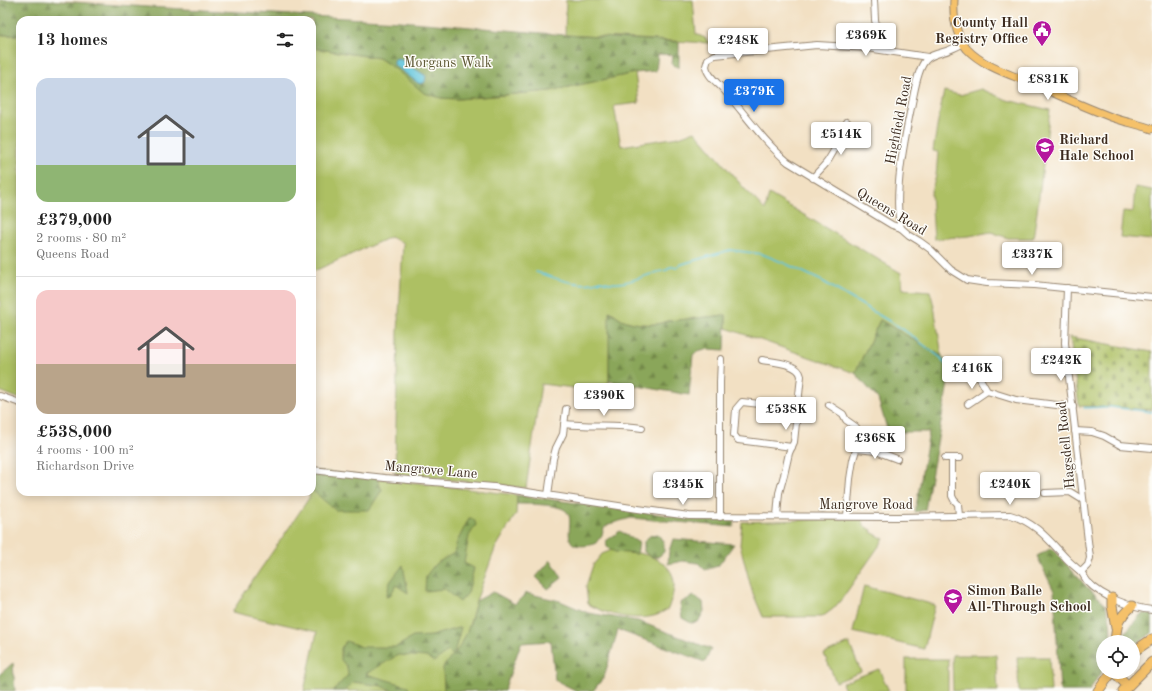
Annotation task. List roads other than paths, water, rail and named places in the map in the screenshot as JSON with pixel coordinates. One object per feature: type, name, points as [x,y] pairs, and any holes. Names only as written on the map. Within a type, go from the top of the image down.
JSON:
[{"type":"highway","points":[[1112,598],[1116,635]]},
{"type":"highway","points":[[1116,628],[1122,616],[1132,606]]},
{"type":"highway","points":[[1140,647],[1152,639]]},
{"type":"highway","points":[[1118,679],[1126,689],[1152,662]]},
{"type":"highway","points":[[1098,691],[1107,679]]},
{"type":"main road","points":[[954,0],[955,24],[958,35],[967,49],[976,56],[1002,71],[1113,117],[1152,128]]},
{"type":"street","points":[[874,0],[875,20],[882,50],[928,57],[951,50],[963,43]]},
{"type":"street","name":"Queens Road","points":[[882,50],[830,45],[793,46],[714,55],[708,59],[706,69],[777,153],[788,162],[892,225],[901,228],[930,249],[951,270],[967,280],[987,284],[1034,285],[1152,297]]},
{"type":"street","name":"Highfield Road","points":[[901,228],[898,202],[900,174],[905,142],[916,85],[924,61],[928,57]]},
{"type":"street","points":[[813,178],[832,154],[847,122]]},
{"type":"street","name":"Hagsdell Road","points":[[1067,288],[1066,343],[1082,500],[1090,560],[1088,565],[1081,572]]},
{"type":"street","points":[[720,516],[721,359]]},
{"type":"street","points":[[762,360],[785,364],[799,371],[801,376],[794,442],[779,493],[777,516]]},
{"type":"street","points":[[967,368],[978,375],[987,391],[1016,400],[1072,407]]},
{"type":"street","points":[[968,404],[987,391]]},
{"type":"street","points":[[0,396],[16,402]]},
{"type":"street","points":[[792,447],[738,440],[734,435],[736,409],[742,402],[797,408]]},
{"type":"street","points":[[829,405],[843,414],[846,420],[856,427],[858,438],[850,479],[847,516]]},
{"type":"street","points":[[548,495],[553,459],[561,438],[566,409]]},
{"type":"street","points":[[564,424],[604,426],[615,425],[642,428]]},
{"type":"street","points":[[1075,431],[1092,432],[1104,436],[1120,445],[1152,448]]},
{"type":"street","points":[[857,449],[876,451],[896,459]]},
{"type":"street","points":[[959,516],[958,504],[952,496],[949,458],[960,458]]},
{"type":"street","name":"Mangrove Lane","points":[[316,470],[494,487],[548,495]]},
{"type":"street","points":[[1045,493],[1070,492],[1082,500]]},
{"type":"street","name":"Mangrove Road","points":[[548,495],[689,516],[898,517],[1010,515],[1026,521],[1041,531],[1066,559],[1081,572],[1087,582],[1112,598],[1132,606],[1152,610]]},
{"type":"water","points":[[396,58],[400,59],[426,76],[425,82],[421,84],[418,83],[394,65]]},
{"type":"waterway","points":[[536,272],[568,282],[585,284],[601,281],[618,283],[634,280],[667,270],[670,267],[676,268],[679,265],[730,250],[762,254],[822,281],[904,330],[941,358],[945,364],[965,369]]},
{"type":"waterway","points":[[1084,408],[1110,407],[1152,412]]},
{"type":"place","name":"County Hall Registry Office","points":[[1042,47]]},
{"type":"place","name":"Richard Hale School","points":[[1045,164]]},
{"type":"place","name":"Simon Balle All-Through School","points":[[953,615]]},
{"type":"park label","name":"Morgans Walk","points":[[448,62]]}]
